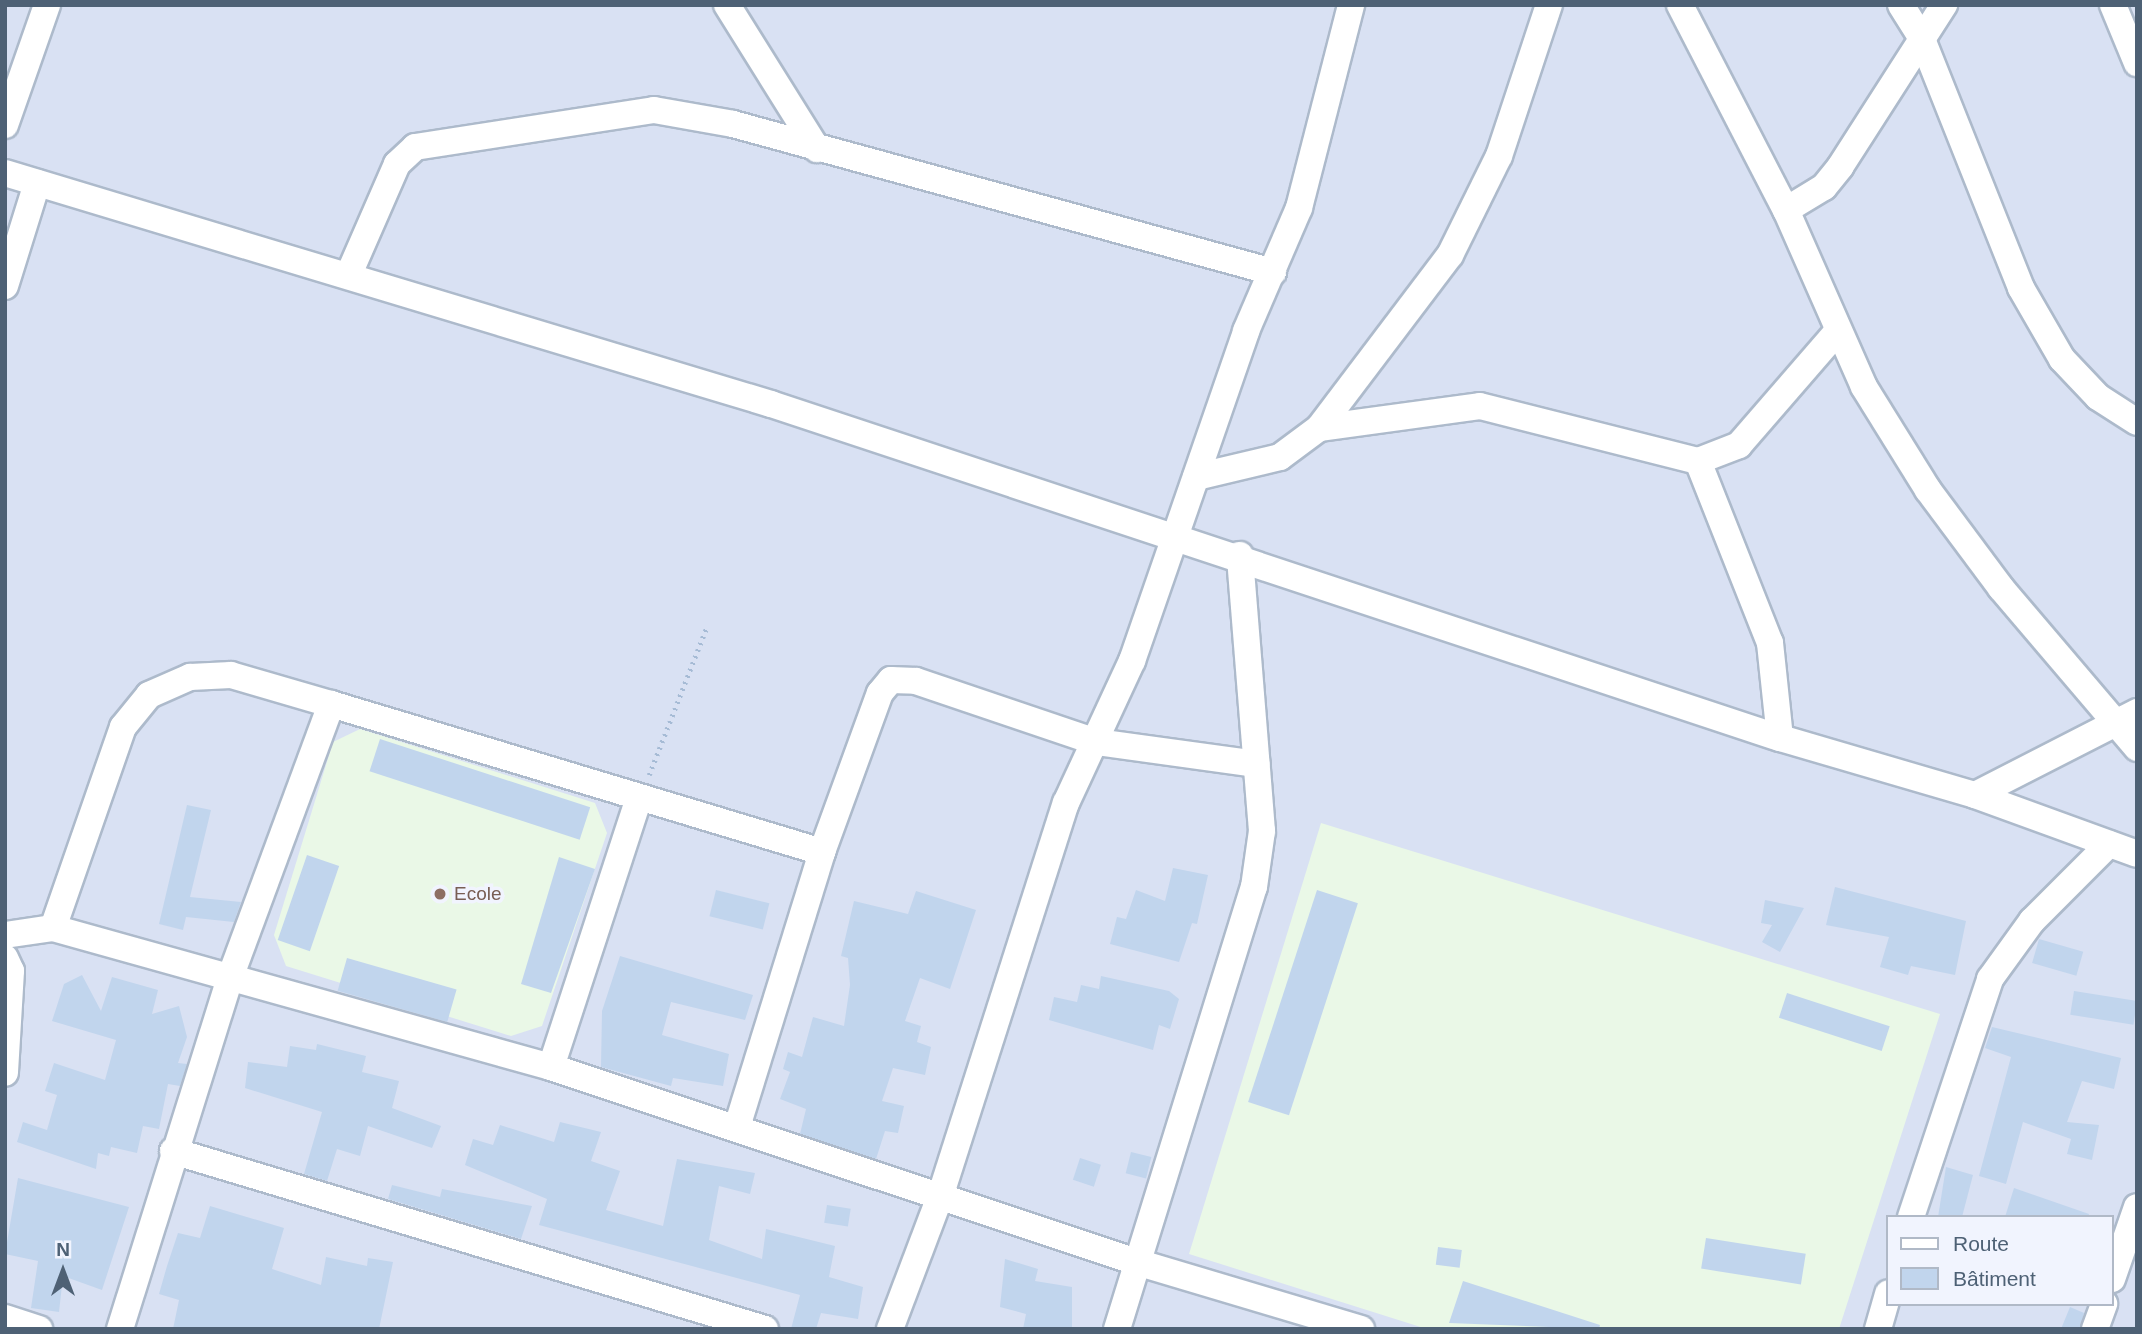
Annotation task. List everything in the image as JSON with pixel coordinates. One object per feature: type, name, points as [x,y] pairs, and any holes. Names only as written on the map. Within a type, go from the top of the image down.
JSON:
[{"type":"street","points":[[5,125],[47,5]]},
{"type":"street","points":[[727,5],[817,149]]},
{"type":"street","points":[[890,1329],[940,1197],[1066,803],[1096,742],[1178,535],[1196,477],[1312,170],[1326,86],[1351,5]]},
{"type":"street","points":[[1196,477],[1280,457],[1319,428],[1450,255],[1499,156],[1549,5]]},
{"type":"street","points":[[1680,5],[1786,209],[1837,332],[1928,490],[2126,716],[2137,748]]},
{"type":"street","points":[[1900,5],[1923,38],[2021,288],[2062,359],[2098,397],[2137,422]]},
{"type":"street","points":[[1786,209],[1824,187],[1840,167],[1944,5]]},
{"type":"street","points":[[2113,5],[2137,63]]},
{"type":"street","points":[[349,274],[397,164],[415,147],[441,139],[654,110],[817,149],[1273,272]]},
{"type":"street","points":[[5,173],[349,274],[1178,535],[1780,738],[1975,795],[2137,854]]},
{"type":"street","points":[[5,286],[37,183]]},
{"type":"street","points":[[1319,428],[1480,406],[1698,461],[1739,445],[1837,332]]},
{"type":"street","points":[[1698,461],[1770,643],[1780,738]]},
{"type":"street","points":[[1117,1329],[1133,1261],[1245,932],[1262,831],[1240,555]]},
{"type":"street","points":[[52,928],[123,727],[149,695],[190,677],[231,675],[638,801],[821,852]]},
{"type":"street","points":[[737,1127],[821,852],[880,693],[891,680],[916,681],[1096,742],[1256,764]]},
{"type":"street","points":[[120,1329],[173,1151],[231,975],[331,704]]},
{"type":"street","points":[[1975,795],[2126,716]]},
{"type":"street","points":[[551,1067],[638,801]]},
{"type":"street","points":[[1913,1215],[1990,979],[2032,921],[2109,844]]},
{"type":"street","points":[[5,935],[52,928],[231,975],[551,1067],[1133,1261],[1361,1329]]},
{"type":"street","points":[[5,958],[11,971],[5,1073]]},
{"type":"street","points":[[173,1151],[765,1329]]},
{"type":"street","points":[[2114,1273],[2137,1208]]},
{"type":"street","points":[[1878,1329],[1886,1300]]},
{"type":"street","points":[[2095,1329],[2103,1306]]},
{"type":"street","points":[[5,1318],[38,1329]]},
{"type":"path","points":[[638,801],[706,629]]},
{"type":"shaded area","points":[[5,5],[2137,5],[2137,1329],[5,1329]]},
{"type":"shaded area","points":[[360,729],[595,803],[607,833],[542,1026],[511,1036],[286,966],[274,935],[333,742]]},
{"type":"shaded area","points":[[1321,823],[1940,1014],[1839,1329],[1427,1329],[1189,1254]]},
{"type":"building","points":[[380,739],[590,807],[580,840],[369,771]]},
{"type":"building","points":[[187,805],[211,810],[190,897],[241,902],[234,922],[186,917],[183,930],[159,924]]},
{"type":"building","points":[[307,855],[339,866],[310,951],[278,940]]},
{"type":"building","points":[[559,857],[595,869],[551,993],[521,984]]},
{"type":"building","points":[[1173,868],[1208,875],[1197,924],[1192,923],[1179,962],[1110,944],[1117,917],[1126,919],[1136,890],[1165,901]]},
{"type":"building","points":[[1835,887],[1966,921],[1955,975],[1911,966],[1908,975],[1880,967],[1889,937],[1826,925]]},
{"type":"building","points":[[716,890],[769,903],[763,930],[709,916]]},
{"type":"building","points":[[1317,890],[1358,903],[1289,1115],[1248,1102]]},
{"type":"building","points":[[916,891],[976,910],[950,989],[920,978],[905,1021],[921,1026],[917,1042],[931,1047],[925,1075],[893,1068],[882,1101],[904,1106],[898,1133],[885,1131],[876,1159],[800,1134],[806,1109],[780,1099],[790,1072],[783,1069],[788,1052],[802,1057],[813,1017],[844,1026],[850,985],[848,958],[841,956],[854,901],[908,914]]},
{"type":"building","points":[[1765,900],[1804,908],[1780,952],[1762,942],[1772,925],[1761,923]]},
{"type":"building","points":[[2039,939],[2083,952],[2076,976],[2032,963]]},
{"type":"building","points":[[620,956],[753,995],[745,1020],[671,1002],[662,1035],[729,1054],[723,1086],[673,1078],[671,1086],[601,1067],[602,1011]]},
{"type":"building","points":[[347,958],[457,989],[447,1022],[338,991]]},
{"type":"building","points":[[82,975],[101,1011],[112,977],[158,990],[152,1014],[179,1006],[187,1037],[178,1063],[187,1064],[180,1086],[168,1084],[159,1129],[143,1126],[137,1153],[111,1147],[109,1156],[98,1153],[96,1169],[17,1142],[23,1122],[47,1130],[57,1095],[45,1091],[54,1063],[105,1080],[116,1040],[52,1021],[64,984]]},
{"type":"building","points":[[1101,976],[1169,991],[1179,999],[1170,1029],[1159,1025],[1153,1050],[1049,1020],[1054,997],[1077,1002],[1081,985],[1099,989]]},
{"type":"building","points":[[2074,991],[2137,1001],[2133,1025],[2070,1015]]},
{"type":"building","points":[[1787,993],[1890,1026],[1882,1051],[1779,1018]]},
{"type":"building","points":[[1992,1027],[2121,1058],[2114,1089],[2082,1081],[2067,1122],[2099,1125],[2092,1160],[2067,1154],[2071,1139],[2023,1122],[2006,1184],[1979,1176],[2011,1057],[1985,1048]]},
{"type":"building","points":[[317,1044],[366,1056],[362,1072],[399,1081],[392,1108],[441,1126],[432,1148],[368,1126],[360,1156],[337,1149],[327,1181],[304,1174],[322,1112],[245,1088],[248,1062],[287,1067],[290,1046],[316,1050]]},
{"type":"building","points":[[560,1122],[601,1132],[591,1161],[620,1171],[606,1210],[663,1226],[677,1159],[755,1173],[750,1194],[719,1186],[709,1240],[762,1259],[766,1229],[835,1246],[829,1277],[863,1287],[858,1319],[821,1313],[816,1329],[791,1329],[800,1295],[539,1225],[547,1199],[465,1165],[473,1139],[493,1145],[500,1125],[554,1142]]},
{"type":"building","points":[[1131,1152],[1151,1157],[1146,1178],[1126,1173]]},
{"type":"building","points":[[1080,1158],[1101,1165],[1094,1187],[1073,1180]]},
{"type":"building","points":[[1946,1167],[1973,1175],[1963,1215],[1938,1215]]},
{"type":"building","points":[[18,1178],[129,1207],[102,1290],[63,1276],[59,1312],[31,1308],[38,1261],[5,1254]]},
{"type":"building","points":[[392,1185],[440,1197],[442,1189],[532,1206],[521,1239],[388,1199]]},
{"type":"building","points":[[2014,1188],[2089,1214],[2089,1215],[2006,1215]]},
{"type":"building","points":[[827,1205],[851,1209],[848,1227],[824,1223]]},
{"type":"building","points":[[210,1206],[284,1228],[272,1269],[321,1285],[326,1257],[367,1266],[368,1258],[393,1262],[379,1329],[173,1329],[179,1300],[159,1294],[167,1266],[178,1233],[200,1238]]},
{"type":"building","points":[[1706,1238],[1806,1254],[1801,1284],[1701,1269]]},
{"type":"building","points":[[1438,1247],[1462,1250],[1460,1268],[1436,1265]]},
{"type":"building","points":[[1005,1259],[1038,1269],[1035,1281],[1072,1287],[1072,1329],[1023,1329],[1026,1314],[1000,1307]]},
{"type":"building","points":[[1463,1281],[1600,1325],[1599,1329],[1449,1323]]},
{"type":"building","points":[[2070,1307],[2084,1313],[2080,1329],[2061,1329]]},
{"type":"place","name":"Ecole","points":[[440,894]]}]
